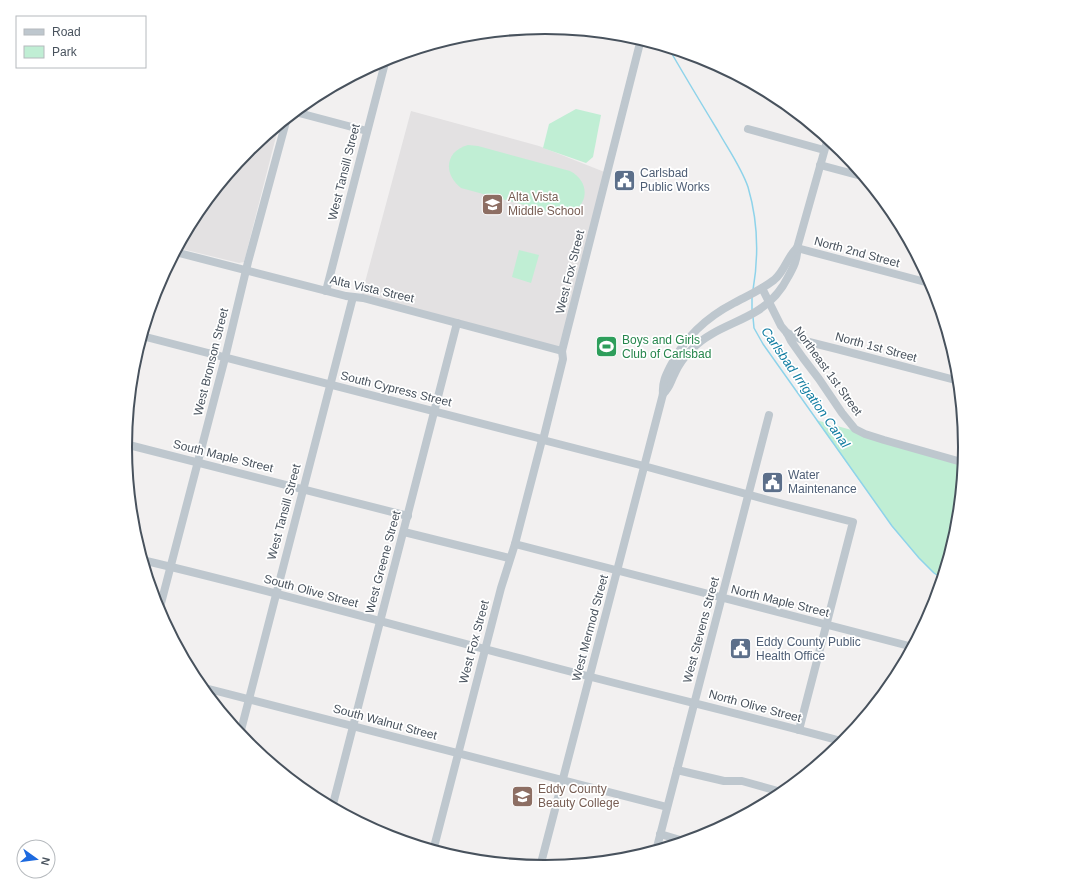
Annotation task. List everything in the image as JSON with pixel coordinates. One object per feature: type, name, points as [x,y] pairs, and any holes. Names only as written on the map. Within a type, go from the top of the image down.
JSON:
[{"type":"street","name":"West Fox Street","points":[[434,846],[484,649],[514,544],[563,359],[562,351],[639,45]]},
{"type":"street","name":"West Tansill Street","points":[[326,291],[384,67]]},
{"type":"street","points":[[302,114],[367,131]]},
{"type":"street","name":"West Bronson Street","points":[[162,602],[225,358],[246,270],[285,127]]},
{"type":"street","points":[[748,129],[824,150]]},
{"type":"street","points":[[664,394],[669,388],[672,378],[680,364],[693,348],[710,335],[746,317],[766,304],[782,287],[798,255],[798,248],[826,144]]},
{"type":"street","points":[[820,165],[856,174]]},
{"type":"street","points":[[664,394],[663,386],[669,369],[691,335],[718,312],[762,288],[778,276],[787,264],[792,253],[798,248]]},
{"type":"street","name":"North 2nd Street","points":[[798,248],[924,282]]},
{"type":"street","name":"Alta Vista Street","points":[[181,253],[346,296],[364,298],[562,351]]},
{"type":"street","name":"Northeast 1st Street","points":[[762,288],[766,304],[842,414],[855,429],[884,440],[959,460]]},
{"type":"street","name":"West Tansill Street","points":[[242,727],[353,297]]},
{"type":"street","name":"West Greene Street","points":[[333,802],[458,323]]},
{"type":"street","name":"North 1st Street","points":[[787,333],[812,342],[953,379]]},
{"type":"street","name":"South Cypress Street","points":[[147,337],[435,411],[853,522],[826,625]]},
{"type":"street","name":"West Mermod Street","points":[[542,861],[664,394]]},
{"type":"street","name":"West Stevens Street","points":[[657,846],[769,415]]},
{"type":"street","name":"South Maple Street","points":[[132,446],[408,516]]},
{"type":"street","points":[[404,532],[509,558]]},
{"type":"street","points":[[514,544],[617,570]]},
{"type":"street","name":"South Olive Street","points":[[148,562],[590,676]]},
{"type":"street","name":"North Maple Street","points":[[617,570],[908,646]]},
{"type":"street","points":[[799,730],[826,625]]},
{"type":"street","name":"North Olive Street","points":[[590,676],[838,740]]},
{"type":"street","name":"South Walnut Street","points":[[210,689],[667,807]]},
{"type":"street","points":[[677,770],[724,781],[742,782],[776,791]]},
{"type":"street","points":[[660,834],[677,839]]},
{"type":"shaded area","name":"Alta Vista Middle School","points":[[411,111],[539,146],[607,173],[562,351],[361,297]]},
{"type":"shaded area","points":[[277,134],[244,262],[239,263],[183,249],[217,196],[253,155]]},
{"type":"green space","points":[[576,109],[601,115],[593,157],[586,163],[543,148],[549,124]]},
{"type":"green space","points":[[468,145],[478,146],[570,171],[583,183],[585,191],[581,205],[568,213],[558,214],[461,188],[451,176],[449,164],[455,152]]},
{"type":"green space","points":[[519,250],[539,255],[531,283],[512,277]]},
{"type":"green space","points":[[816,420],[959,460],[951,528],[938,576],[919,558],[892,526]]},
{"type":"waterway","name":"Carlsbad Irrigation Canal","points":[[672,54],[742,172],[748,187],[756,225],[757,251],[753,290]]},
{"type":"waterway","name":"Carlsbad Irrigation Canal","points":[[752,297],[752,310]]},
{"type":"waterway","name":"Carlsbad Irrigation Canal","points":[[753,317],[754,328],[763,344],[892,526],[919,558],[938,576]]},
{"type":"place","name":"Carlsbad Public Works","points":[[624,180]]},
{"type":"place","name":"Alta Vista Middle School","points":[[492,204]]},
{"type":"place","name":"Boys and Girls Club of Carlsbad","points":[[606,347]]},
{"type":"place","name":"Water Maintenance","points":[[773,482]]},
{"type":"place","name":"Eddy County Public Health Office","points":[[741,649]]},
{"type":"place","name":"Eddy County Beauty College","points":[[522,796]]}]
